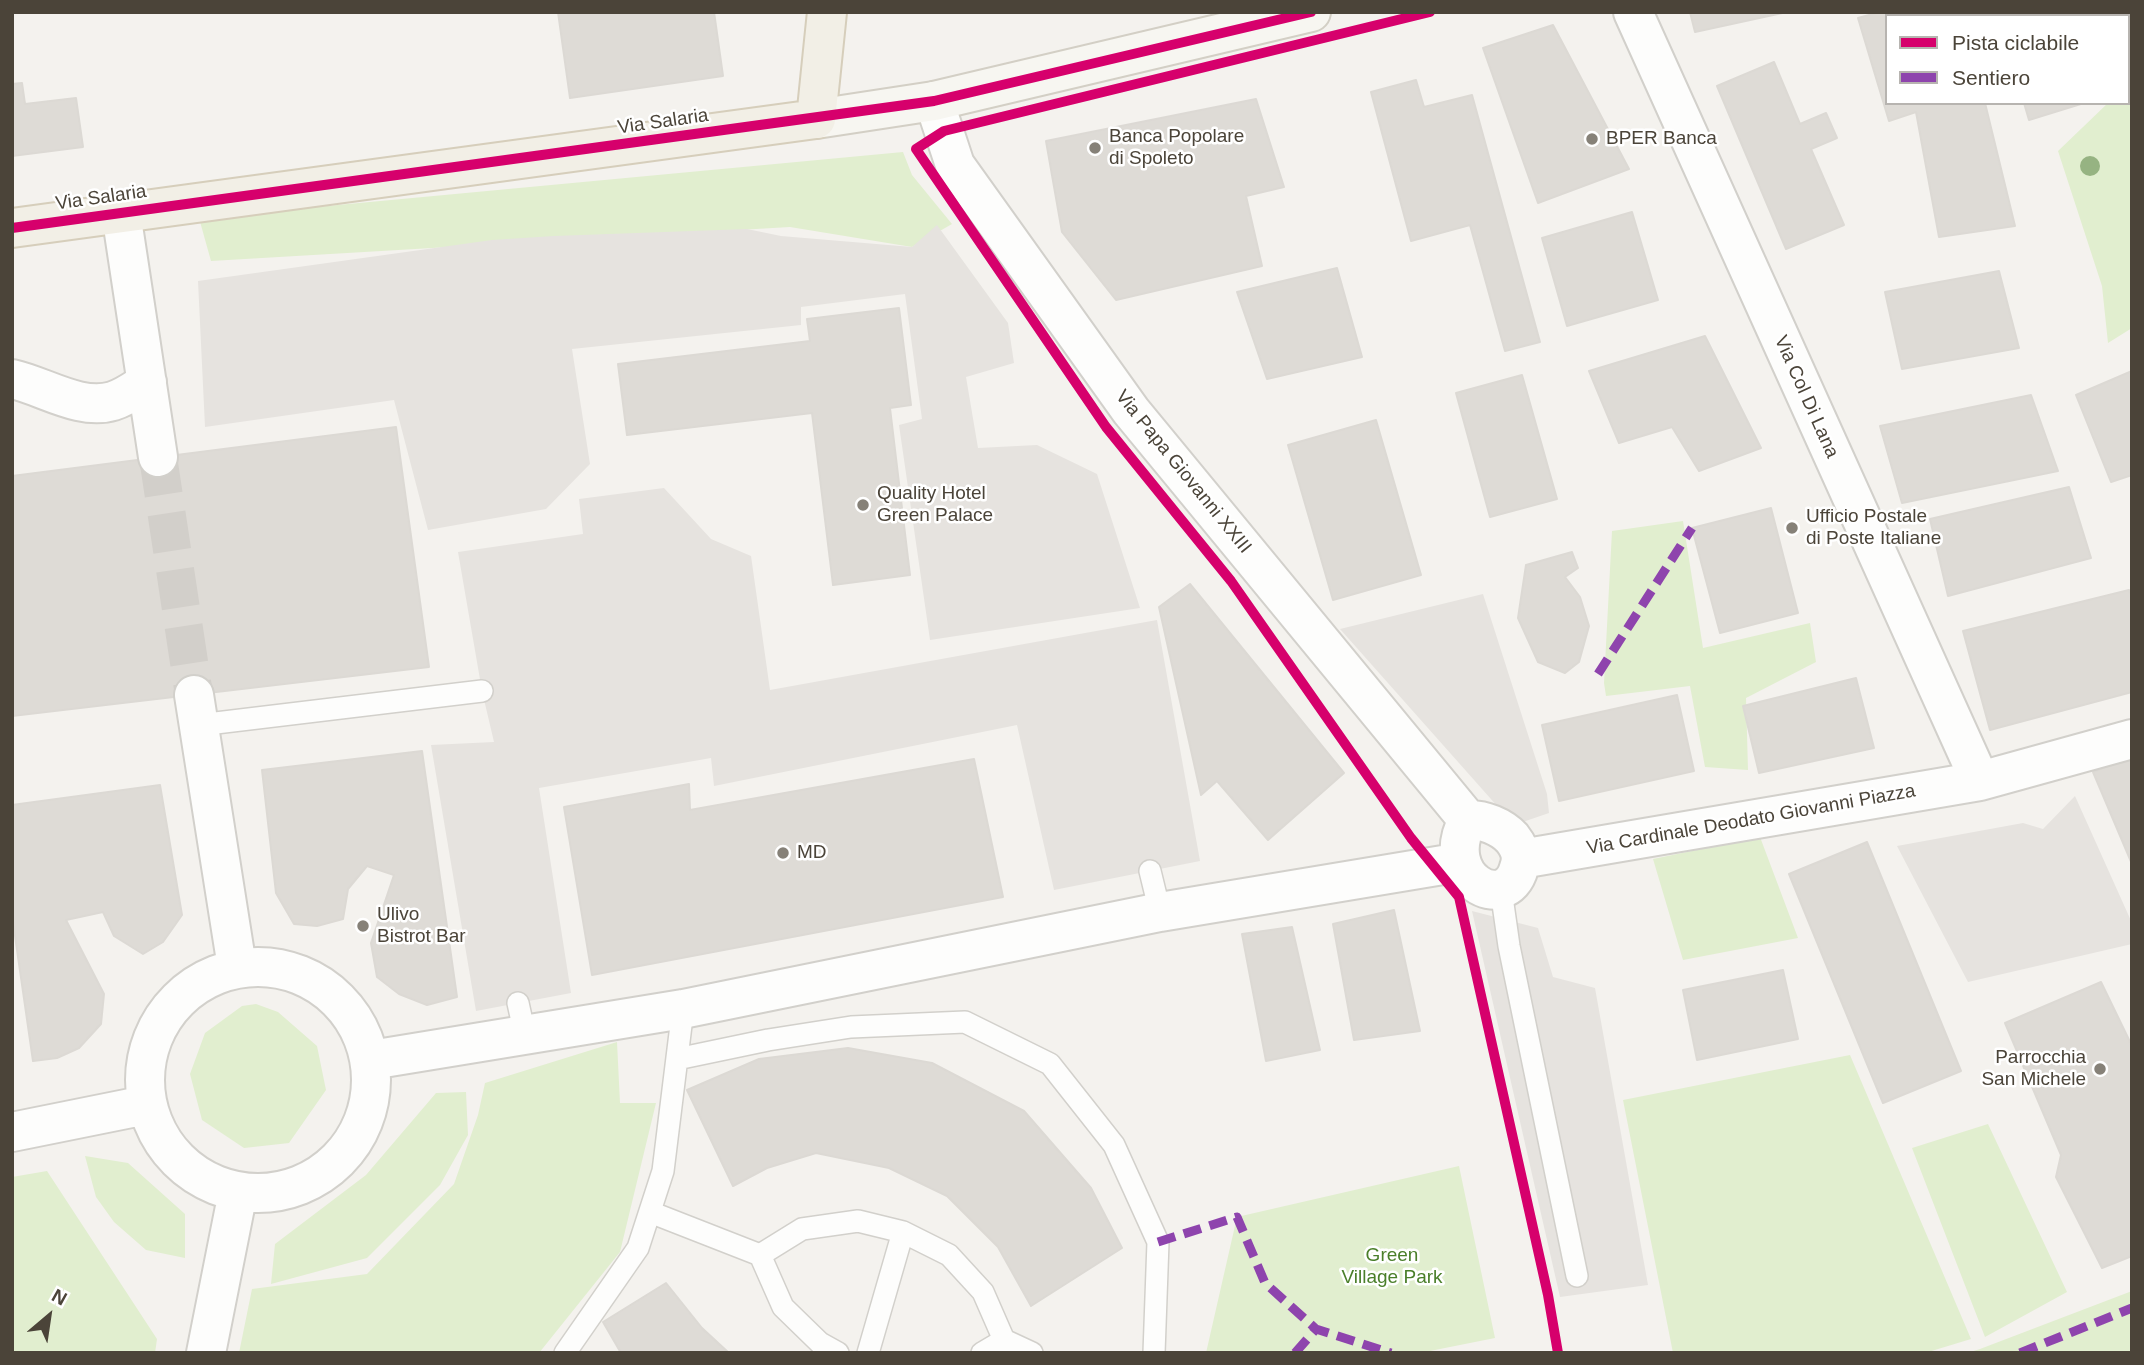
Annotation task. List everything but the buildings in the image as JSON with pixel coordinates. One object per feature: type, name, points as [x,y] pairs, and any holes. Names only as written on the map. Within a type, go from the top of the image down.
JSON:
[{"type":"main road","points":[[816,119],[827,12]]},
{"type":"main road","name":"Via Salaria","points":[[12,228],[934,101],[1311,12]]},
{"type":"street","name":"Via Col Di Lana","points":[[1633,12],[1980,781]]},
{"type":"street","name":"Via Papa Giovanni XXIII","points":[[934,101],[954,165],[1131,411],[1468,820]]},
{"type":"street","points":[[121,213],[158,457]]},
{"type":"street","points":[[12,379],[100,404],[125,396],[147,382]]},
{"type":"street","points":[[197,710],[237,967]]},
{"type":"street","name":"Via Cardinale Deodato Giovanni Piazza","points":[[1511,874],[1980,781],[2132,738]]},
{"type":"street","points":[[1468,820],[1486,822],[1502,829],[1515,842],[1511,874],[1489,890],[1464,872],[1461,862],[1461,832],[1468,820]]},
{"type":"street","points":[[371,1060],[522,1019],[683,1009],[1160,912],[1461,862]]},
{"type":"street","points":[[273,966],[307,977],[337,997],[359,1026],[371,1060],[371,1097],[360,1132],[339,1161],[309,1182],[274,1193],[238,1192],[206,1181],[179,1162],[159,1136],[146,1105],[144,1069],[153,1033],[174,1003],[202,980],[237,967],[273,966]]},
{"type":"street","points":[[12,1132],[146,1105]]},
{"type":"street","points":[[206,1353],[238,1192]]},
{"type":"lane","points":[[197,710],[482,691]]},
{"type":"lane","points":[[1150,871],[1160,912]]},
{"type":"lane","points":[[1511,874],[1509,946],[1577,1276]]},
{"type":"lane","points":[[565,1353],[638,1248],[663,1171],[683,1009]]},
{"type":"lane","points":[[677,1059],[768,1040],[851,1027],[965,1022],[1050,1064],[1114,1145],[1158,1242],[1154,1353]]},
{"type":"lane","points":[[650,1212],[760,1255],[783,1307],[820,1343],[838,1353]]},
{"type":"lane","points":[[760,1255],[802,1229],[858,1221],[903,1232],[948,1255],[983,1292],[1004,1340],[1032,1353]]},
{"type":"lane","points":[[868,1353],[903,1232]]},
{"type":"lane","points":[[982,1353],[1004,1340]]},
{"type":"green space","points":[[2132,81],[2132,328],[2108,343],[2102,286],[2058,151],[2106,105],[2130,105]]},
{"type":"green space","points":[[903,152],[912,175],[952,224],[912,247],[790,227],[211,261],[199,218]]},
{"type":"green space","points":[[1683,521],[1703,648],[1810,623],[1816,662],[1746,698],[1748,770],[1705,767],[1690,686],[1606,696],[1604,683],[1612,531]]},
{"type":"green space","points":[[1760,837],[1798,938],[1683,960],[1653,859]]},
{"type":"green space","points":[[256,1004],[278,1012],[317,1046],[326,1090],[289,1143],[244,1148],[202,1120],[190,1074],[205,1033],[242,1006]]},
{"type":"green space","points":[[617,1042],[620,1103],[656,1103],[620,1252],[539,1353],[239,1353],[252,1289],[367,1274],[454,1184],[478,1115],[485,1083]]},
{"type":"green space","points":[[1850,1055],[1971,1339],[1925,1353],[1673,1353],[1623,1100]]},
{"type":"green space","points":[[466,1092],[468,1135],[440,1185],[367,1258],[271,1284],[275,1244],[366,1175],[436,1093]]},
{"type":"green space","points":[[1988,1124],[2067,1292],[1985,1337],[1912,1148]]},
{"type":"green space","points":[[85,1156],[128,1163],[185,1214],[185,1258],[146,1250],[114,1222],[96,1197]]},
{"type":"green space","name":"Green Village Park","points":[[1459,1166],[1495,1338],[1420,1353],[1206,1353],[1237,1217]]},
{"type":"green space","points":[[47,1171],[157,1339],[155,1353],[12,1353],[12,1177]]},
{"type":"green space","points":[[2132,1291],[2132,1353],[1967,1353],[1980,1349]]},
{"type":"shaded area","points":[[937,225],[1008,323],[1014,363],[966,377],[978,448],[1037,445],[1097,474],[1140,608],[930,640],[899,425],[922,419],[905,294],[801,307],[801,325],[572,349],[590,464],[546,509],[428,530],[394,400],[205,427],[198,281],[492,240],[554,236],[747,229],[781,236],[912,247]]},
{"type":"shaded area","points":[[664,488],[711,539],[751,556],[770,690],[1157,620],[1200,861],[1054,890],[1017,725],[714,786],[711,758],[539,788],[571,993],[476,1011],[431,745],[494,742],[482,691],[458,552],[583,534],[579,499]]},
{"type":"shaded area","points":[[1483,594],[1547,794],[1549,813],[1514,825],[1340,629]]},
{"type":"shaded area","points":[[2075,796],[2132,923],[2132,944],[1968,982],[1897,846],[2023,823],[2043,829]]},
{"type":"shaded area","points":[[1472,911],[1538,928],[1553,977],[1595,988],[1648,1285],[1560,1297]]},
{"type":"tunnel","points":[[158,457],[194,695]]},
{"type":"marked path","points":[[1598,674],[1692,528]]},
{"type":"marked path","points":[[1158,1242],[1237,1217],[1265,1283],[1316,1329]]},
{"type":"marked path","points":[[2020,1353],[2132,1308]]},
{"type":"marked path","points":[[1295,1353],[1316,1329],[1391,1353]]},
{"type":"cycle path","points":[[12,228],[934,101],[1311,12]]},
{"type":"cycle path","points":[[1430,12],[944,131],[916,149],[1106,427],[1231,581],[1411,838],[1459,897],[1548,1295],[1558,1353]]},
{"type":"place","name":"BPER Banca","points":[[1592,139]]},
{"type":"place","name":"Banca Popolare di Spoleto","points":[[1095,148]]},
{"type":"place","name":"Quality Hotel Green Palace","points":[[863,505]]},
{"type":"place","name":"Ufficio Postale di Poste Italiane","points":[[1792,528]]},
{"type":"place","name":"MD","points":[[783,853]]},
{"type":"place","name":"Ulivo Bistrot Bar","points":[[363,926]]},
{"type":"place","name":"Parrocchia San Michele","points":[[2100,1069]]}]
